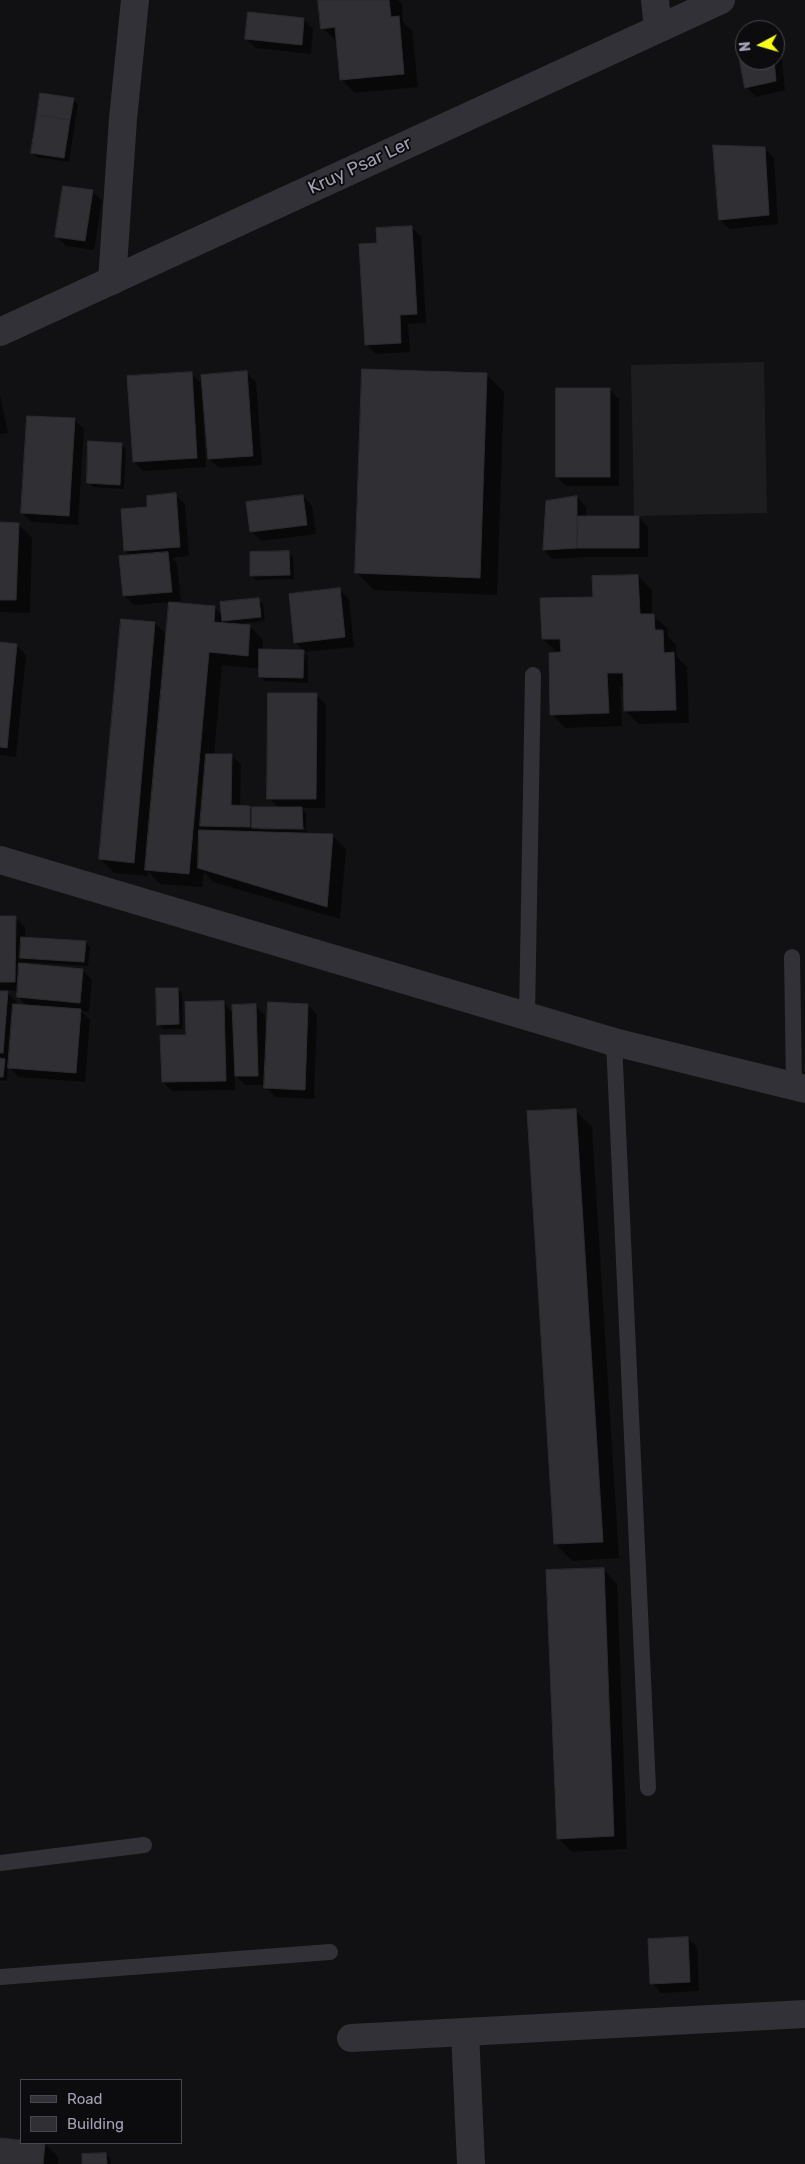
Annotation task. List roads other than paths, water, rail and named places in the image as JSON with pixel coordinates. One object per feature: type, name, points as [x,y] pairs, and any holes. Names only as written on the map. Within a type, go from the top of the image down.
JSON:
[{"type":"street","points":[[112,281],[123,119],[135,0]]},
{"type":"street","points":[[655,0],[658,28]]},
{"type":"street","name":"Kruy Psar Ler","points":[[0,332],[721,0]]},
{"type":"street","points":[[0,860],[614,1042],[800,1088]]},
{"type":"street","points":[[351,2038],[805,2014]]},
{"type":"street","points":[[465,2032],[471,2164]]},
{"type":"lane","points":[[527,1016],[532,675]]},
{"type":"lane","points":[[792,957],[800,1088]]},
{"type":"lane","points":[[614,1042],[648,1788]]},
{"type":"lane","points":[[0,1862],[144,1845]]},
{"type":"lane","points":[[0,1977],[330,1952]]}]
